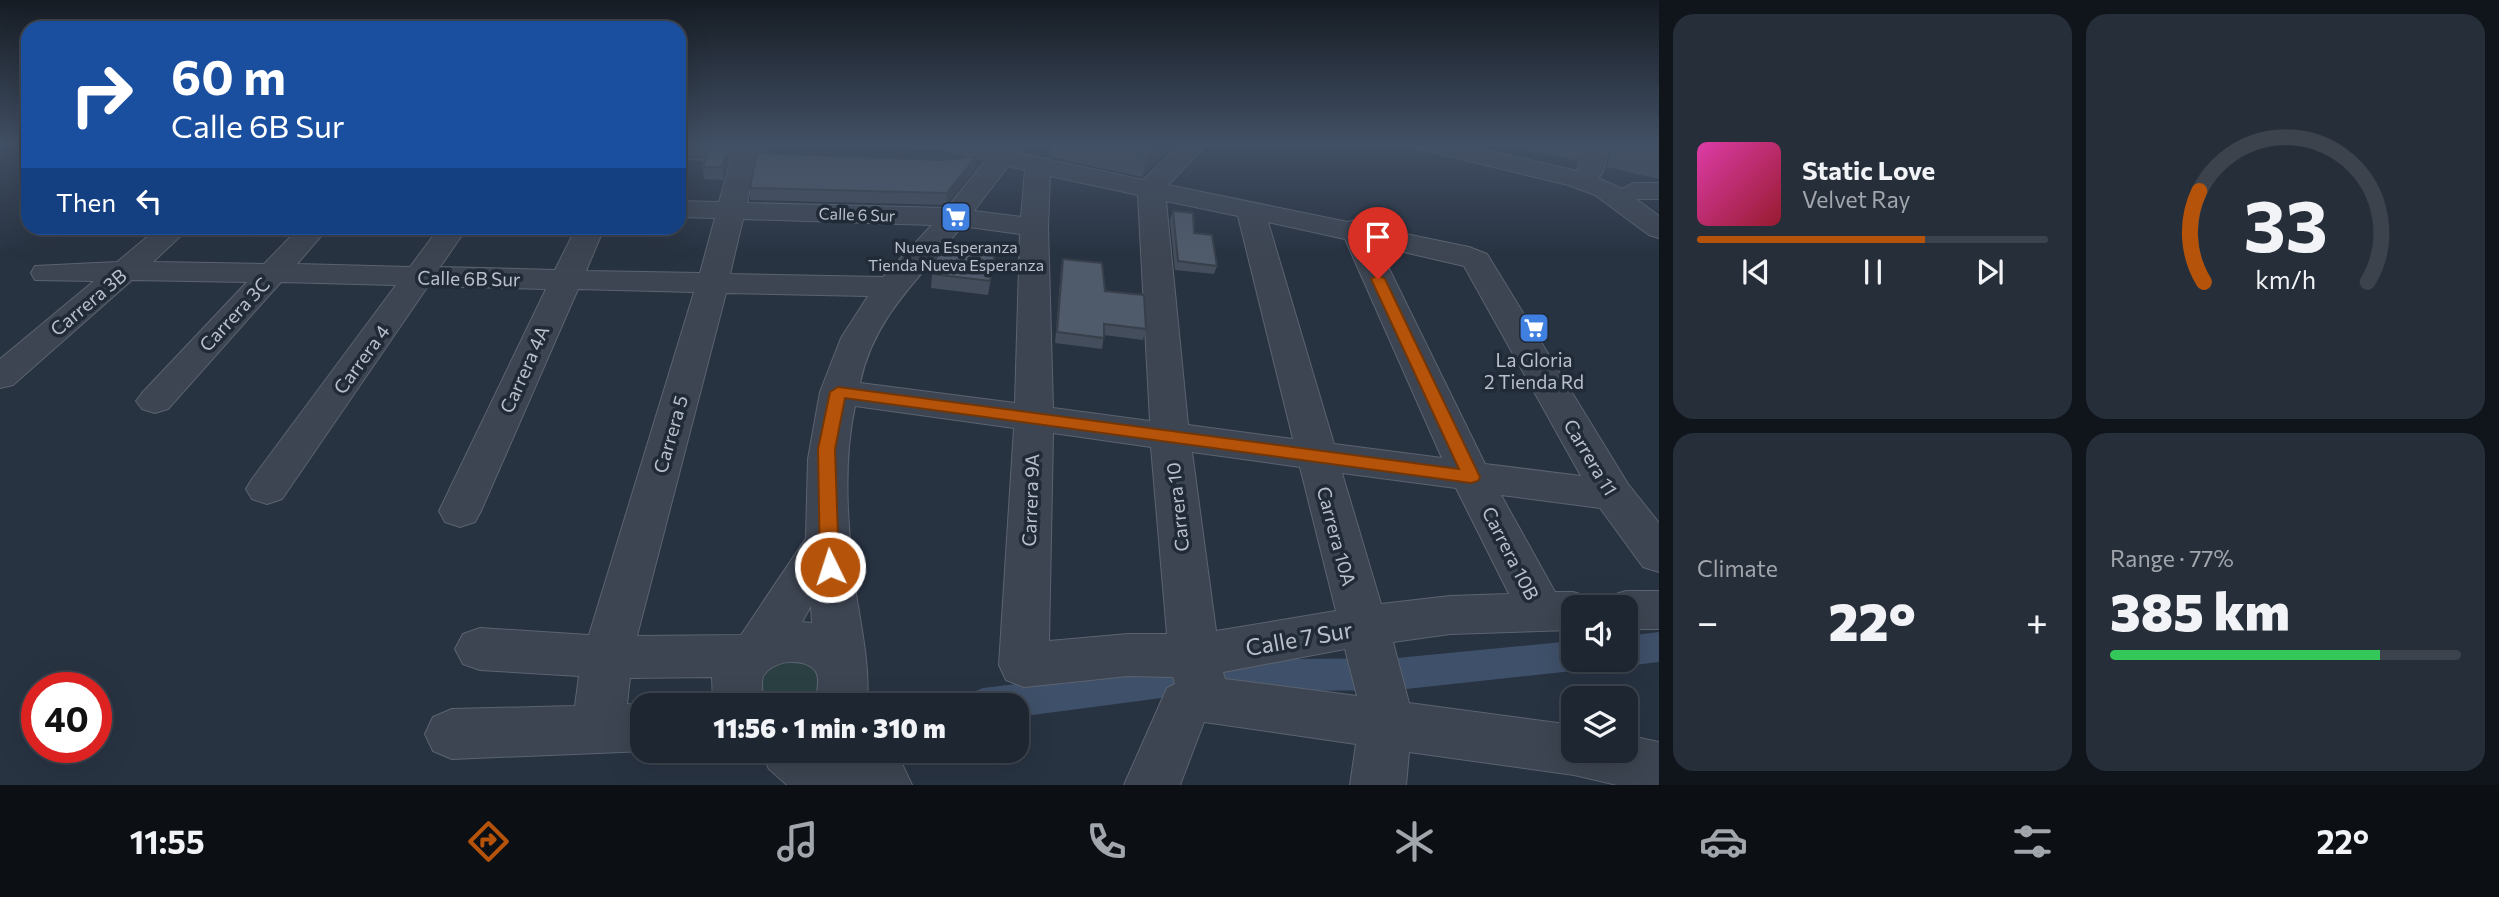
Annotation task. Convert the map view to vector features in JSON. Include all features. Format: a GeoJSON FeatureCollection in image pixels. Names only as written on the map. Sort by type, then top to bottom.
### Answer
{"type":"FeatureCollection","features":[{"type":"Feature","properties":{"kind":"street","name":"Carrera 5"},"geometry":{"type":"LineString","coordinates":[[452,734],[620,728],[607,657],[739,180]]}},
{"type":"Feature","properties":{"kind":"street"},"geometry":{"type":"LineString","coordinates":[[845,692],[827,542],[827,449],[838,392],[859,336],[891,287],[954,217],[993,180]]}},
{"type":"Feature","properties":{"kind":"street","name":"Carrera 9A"},"geometry":{"type":"LineString","coordinates":[[1023,180],[1034,227],[1034,419],[1024,665]]}},
{"type":"Feature","properties":{"kind":"street"},"geometry":{"type":"LineString","coordinates":[[1119,180],[1354,229]]}},
{"type":"Feature","properties":{"kind":"street"},"geometry":{"type":"LineString","coordinates":[[1151,187],[1159,180]]}},
{"type":"Feature","properties":{"kind":"street"},"geometry":{"type":"LineString","coordinates":[[1579,180],[1604,189],[1659,229]]}},
{"type":"Feature","properties":{"kind":"street"},"geometry":{"type":"LineString","coordinates":[[1611,180],[1647,191],[1659,208]]}},
{"type":"Feature","properties":{"kind":"street","name":"Carrera 10"},"geometry":{"type":"LineString","coordinates":[[1151,187],[1170,436],[1196,681],[1152,785]]}},
{"type":"Feature","properties":{"kind":"street","name":"Carrera 10A"},"geometry":{"type":"LineString","coordinates":[[1250,208],[1375,676],[1378,785]]}},
{"type":"Feature","properties":{"kind":"street","name":"Calle 6 Sur"},"geometry":{"type":"LineString","coordinates":[[686,209],[954,217],[1034,227]]}},
{"type":"Feature","properties":{"kind":"street","name":"Carrera 11"},"geometry":{"type":"LineString","coordinates":[[1354,229],[1460,252],[1476,260],[1613,495],[1659,555]]}},
{"type":"Feature","properties":{"kind":"street","name":"Carrera 10B"},"geometry":{"type":"LineString","coordinates":[[1354,229],[1471,477],[1557,611]]}},
{"type":"Feature","properties":{"kind":"street","name":"Carrera 3B"},"geometry":{"type":"LineString","coordinates":[[0,377],[167,235]]}},
{"type":"Feature","properties":{"kind":"street","name":"Carrera 3C"},"geometry":{"type":"LineString","coordinates":[[155,401],[308,235]]}},
{"type":"Feature","properties":{"kind":"street","name":"Carrera 4"},"geometry":{"type":"LineString","coordinates":[[267,489],[448,235]]}},
{"type":"Feature","properties":{"kind":"street","name":"Carrera 4A"},"geometry":{"type":"LineString","coordinates":[[460,511],[586,235]]}},
{"type":"Feature","properties":{"kind":"street","name":"Calle 6B Sur"},"geometry":{"type":"LineString","coordinates":[[46,273],[273,273],[891,287]]}},
{"type":"Feature","properties":{"kind":"street"},"geometry":{"type":"LineString","coordinates":[[838,392],[1613,495]]}},
{"type":"Feature","properties":{"kind":"street"},"geometry":{"type":"LineString","coordinates":[[737,693],[736,682],[827,542]]}},
{"type":"Feature","properties":{"kind":"street"},"geometry":{"type":"LineString","coordinates":[[1638,610],[1659,610]]}},
{"type":"Feature","properties":{"kind":"street","name":"Calle 7 Sur"},"geometry":{"type":"LineString","coordinates":[[1196,681],[1375,676],[1450,615],[1557,611]]}},
{"type":"Feature","properties":{"kind":"street"},"geometry":{"type":"LineString","coordinates":[[480,649],[607,657],[754,653],[776,642],[805,641],[831,653],[845,692]]}},
{"type":"Feature","properties":{"kind":"street","name":"Calle 7 Sur"},"geometry":{"type":"LineString","coordinates":[[1024,665],[1128,655],[1196,681],[1375,676],[1561,750]]}},
{"type":"Feature","properties":{"kind":"street"},"geometry":{"type":"LineString","coordinates":[[802,763],[829,785]]}},
{"type":"Feature","properties":{"kind":"street"},"geometry":{"type":"LineString","coordinates":[[874,763],[884,785]]}},
{"type":"Feature","properties":{"kind":"street","name":"Calle 7 Sur"},"geometry":{"type":"LineString","coordinates":[[1613,763],[1659,768]]}},
{"type":"Feature","properties":{"kind":"green space"},"geometry":{"type":"Polygon","coordinates":[[[784,657],[821,668],[818,693],[764,693],[764,680],[784,657]]]}},
{"type":"Feature","properties":{"kind":"building"},"geometry":{"type":"Polygon","coordinates":[[[752,180],[958,180],[947,193],[750,188],[752,180]]]}},
{"type":"Feature","properties":{"kind":"building"},"geometry":{"type":"Polygon","coordinates":[[[1173,211],[1193,213],[1194,233],[1212,235],[1217,266],[1178,261],[1173,211]]]}},
{"type":"Feature","properties":{"kind":"building"},"geometry":{"type":"Polygon","coordinates":[[[952,243],[996,248],[990,281],[932,274],[938,251],[949,252],[952,243]]]}},
{"type":"Feature","properties":{"kind":"building"},"geometry":{"type":"Polygon","coordinates":[[[1063,259],[1102,263],[1105,291],[1144,295],[1146,329],[1104,324],[1104,338],[1057,332],[1063,259]]]}},
{"type":"Feature","properties":{"kind":"waterway"},"geometry":{"type":"LineString","coordinates":[[1638,650],[1659,647]]}},
{"type":"Feature","properties":{"kind":"waterway"},"geometry":{"type":"LineString","coordinates":[[1029,699],[1207,676],[1397,674],[1561,657]]}},
{"type":"Feature","properties":{"kind":"place","name":"Nueva Esperanza Tienda Nueva Esperanza"},"geometry":{"type":"Point","coordinates":[956,217]}},
{"type":"Feature","properties":{"kind":"place","name":"La Gloria 2 Tienda Rd"},"geometry":{"type":"Point","coordinates":[1534,328]}},
{"type":"Feature","properties":{"kind":"route"},"geometry":{"type":"LineString","coordinates":[[830,567],[827,542],[827,449],[838,392],[1471,477],[1378,279]]}}]}
